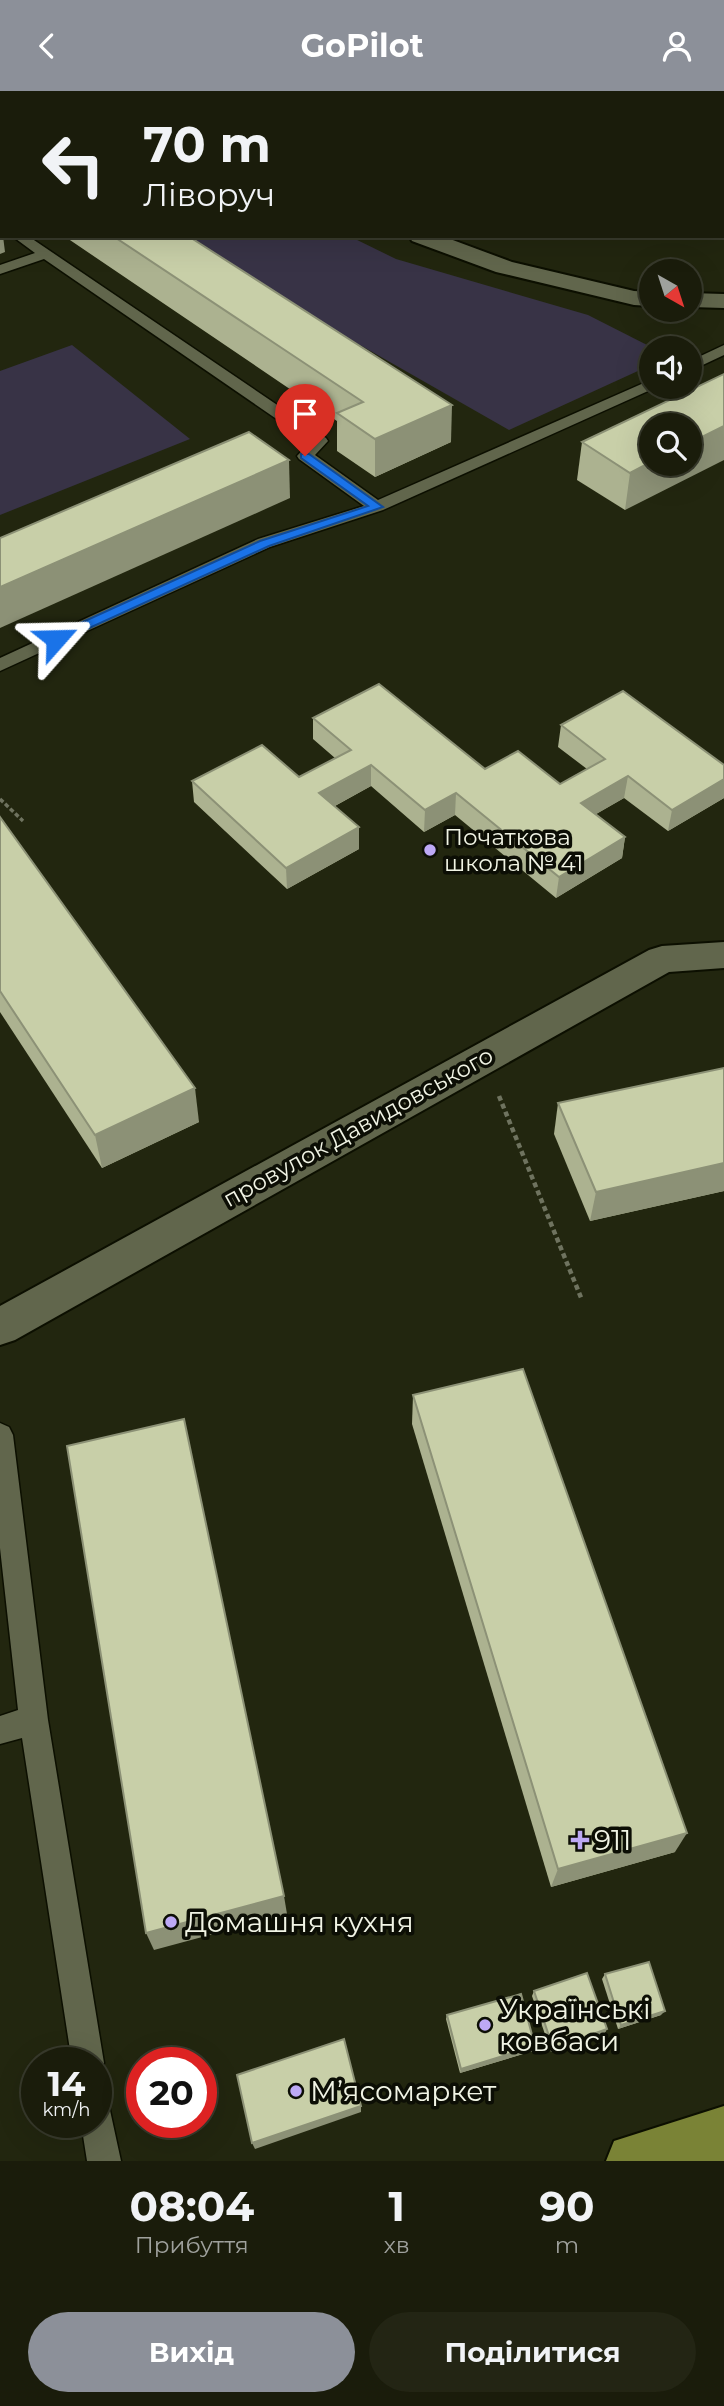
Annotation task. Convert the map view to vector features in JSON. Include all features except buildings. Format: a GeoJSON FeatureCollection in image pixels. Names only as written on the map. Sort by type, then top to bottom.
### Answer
{"type":"FeatureCollection","features":[{"type":"Feature","properties":{"kind":"main road"},"geometry":{"type":"LineString","coordinates":[[634,2161],[724,2134]]}},
{"type":"Feature","properties":{"kind":"street"},"geometry":{"type":"LineString","coordinates":[[425,238],[504,267],[639,298]]}},
{"type":"Feature","properties":{"kind":"street"},"geometry":{"type":"LineString","coordinates":[[702,300],[724,301]]}},
{"type":"Feature","properties":{"kind":"street","name":"провулок Давидовського"},"geometry":{"type":"LineString","coordinates":[[0,1327],[662,959],[724,955]]}},
{"type":"Feature","properties":{"kind":"lane"},"geometry":{"type":"LineString","coordinates":[[22,238],[320,442],[305,456],[377,507]]}},
{"type":"Feature","properties":{"kind":"lane"},"geometry":{"type":"LineString","coordinates":[[0,270],[45,254]]}},
{"type":"Feature","properties":{"kind":"lane"},"geometry":{"type":"LineString","coordinates":[[702,361],[724,349]]}},
{"type":"Feature","properties":{"kind":"lane"},"geometry":{"type":"LineString","coordinates":[[0,664],[264,543],[377,507],[639,390]]}},
{"type":"Feature","properties":{"kind":"lane"},"geometry":{"type":"LineString","coordinates":[[0,1435],[34,1720],[85,2047]]}},
{"type":"Feature","properties":{"kind":"lane"},"geometry":{"type":"LineString","coordinates":[[0,1730],[34,1720]]}},
{"type":"Feature","properties":{"kind":"lane"},"geometry":{"type":"LineString","coordinates":[[100,2138],[104,2161]]}},
{"type":"Feature","properties":{"kind":"path"},"geometry":{"type":"LineString","coordinates":[[0,799],[23,821]]}},
{"type":"Feature","properties":{"kind":"path"},"geometry":{"type":"LineString","coordinates":[[483,1057],[582,1300]]}},
{"type":"Feature","properties":{"kind":"shaded area"},"geometry":{"type":"Polygon","coordinates":[[[173,238],[353,238],[396,259],[588,315],[639,341],[639,370],[509,430],[173,238]]]}},
{"type":"Feature","properties":{"kind":"shaded area"},"geometry":{"type":"Polygon","coordinates":[[[72,345],[190,439],[0,515],[0,371],[72,345]]]}},
{"type":"Feature","properties":{"kind":"place","name":"Початкова школа № 41"},"geometry":{"type":"Point","coordinates":[430,850]}},
{"type":"Feature","properties":{"kind":"place","name":"911"},"geometry":{"type":"Point","coordinates":[580,1840]}},
{"type":"Feature","properties":{"kind":"place","name":"Домашня кухня"},"geometry":{"type":"Point","coordinates":[171,1922]}},
{"type":"Feature","properties":{"kind":"place","name":"Українські ковбаси"},"geometry":{"type":"Point","coordinates":[485,2025]}},
{"type":"Feature","properties":{"kind":"place","name":"Мʼясомаркет"},"geometry":{"type":"Point","coordinates":[296,2091]}},
{"type":"Feature","properties":{"kind":"route"},"geometry":{"type":"LineString","coordinates":[[56,639],[264,543],[377,507],[305,456]]}}]}
